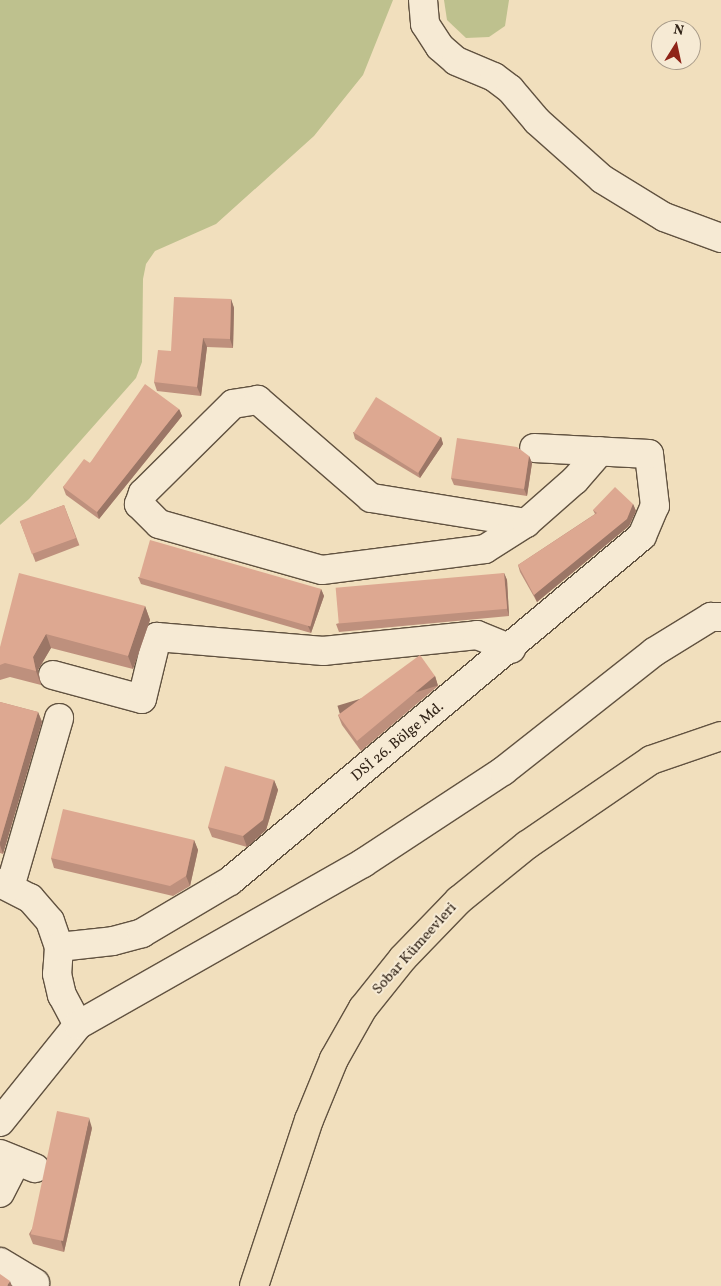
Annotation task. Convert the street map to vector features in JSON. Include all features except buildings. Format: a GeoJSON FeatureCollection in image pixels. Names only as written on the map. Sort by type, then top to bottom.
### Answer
{"type":"FeatureCollection","features":[{"type":"Feature","properties":{"kind":"main road","name":"Sobar Kümeevleri"},"geometry":{"type":"LineString","coordinates":[[254,1286],[334,1059],[363,1008],[403,958],[459,900],[574,812],[651,760],[721,736]]}},
{"type":"Feature","properties":{"kind":"street"},"geometry":{"type":"LineString","coordinates":[[423,0],[425,24],[440,47],[456,61],[494,77],[510,89],[538,121],[602,179],[664,217],[721,238]]}},
{"type":"Feature","properties":{"kind":"street"},"geometry":{"type":"LineString","coordinates":[[526,524],[371,498],[258,400],[233,404],[143,493],[139,504],[159,524],[322,570],[485,549],[526,524],[576,480],[600,451]]}},
{"type":"Feature","properties":{"kind":"street"},"geometry":{"type":"LineString","coordinates":[[534,448],[600,451]]}},
{"type":"Feature","properties":{"kind":"street","name":"DSİ 26. Bölge Md."},"geometry":{"type":"LineString","coordinates":[[59,947],[142,933],[230,881],[511,649],[642,536],[655,506],[649,454],[600,451]]}},
{"type":"Feature","properties":{"kind":"street"},"geometry":{"type":"LineString","coordinates":[[0,1122],[78,1025],[363,863],[503,771],[654,652],[711,617],[721,617]]}},
{"type":"Feature","properties":{"kind":"street"},"geometry":{"type":"LineString","coordinates":[[53,675],[142,699],[156,637],[323,651],[477,635],[511,649]]}},
{"type":"Feature","properties":{"kind":"street"},"geometry":{"type":"LineString","coordinates":[[59,718],[5,885],[30,898],[50,921],[59,947],[57,974],[78,1025]]}},
{"type":"Feature","properties":{"kind":"street"},"geometry":{"type":"LineString","coordinates":[[0,1193],[17,1161]]}},
{"type":"Feature","properties":{"kind":"street"},"geometry":{"type":"LineString","coordinates":[[0,1262],[35,1283]]}},
{"type":"Feature","properties":{"kind":"green space"},"geometry":{"type":"Polygon","coordinates":[[[0,0],[393,0],[363,75],[314,136],[216,224],[155,251],[146,264],[143,279],[142,362],[136,378],[29,499],[0,525],[0,0]]]}},
{"type":"Feature","properties":{"kind":"green space"},"geometry":{"type":"Polygon","coordinates":[[[444,0],[509,0],[505,26],[489,37],[466,38],[447,20],[444,0]]]}}]}
